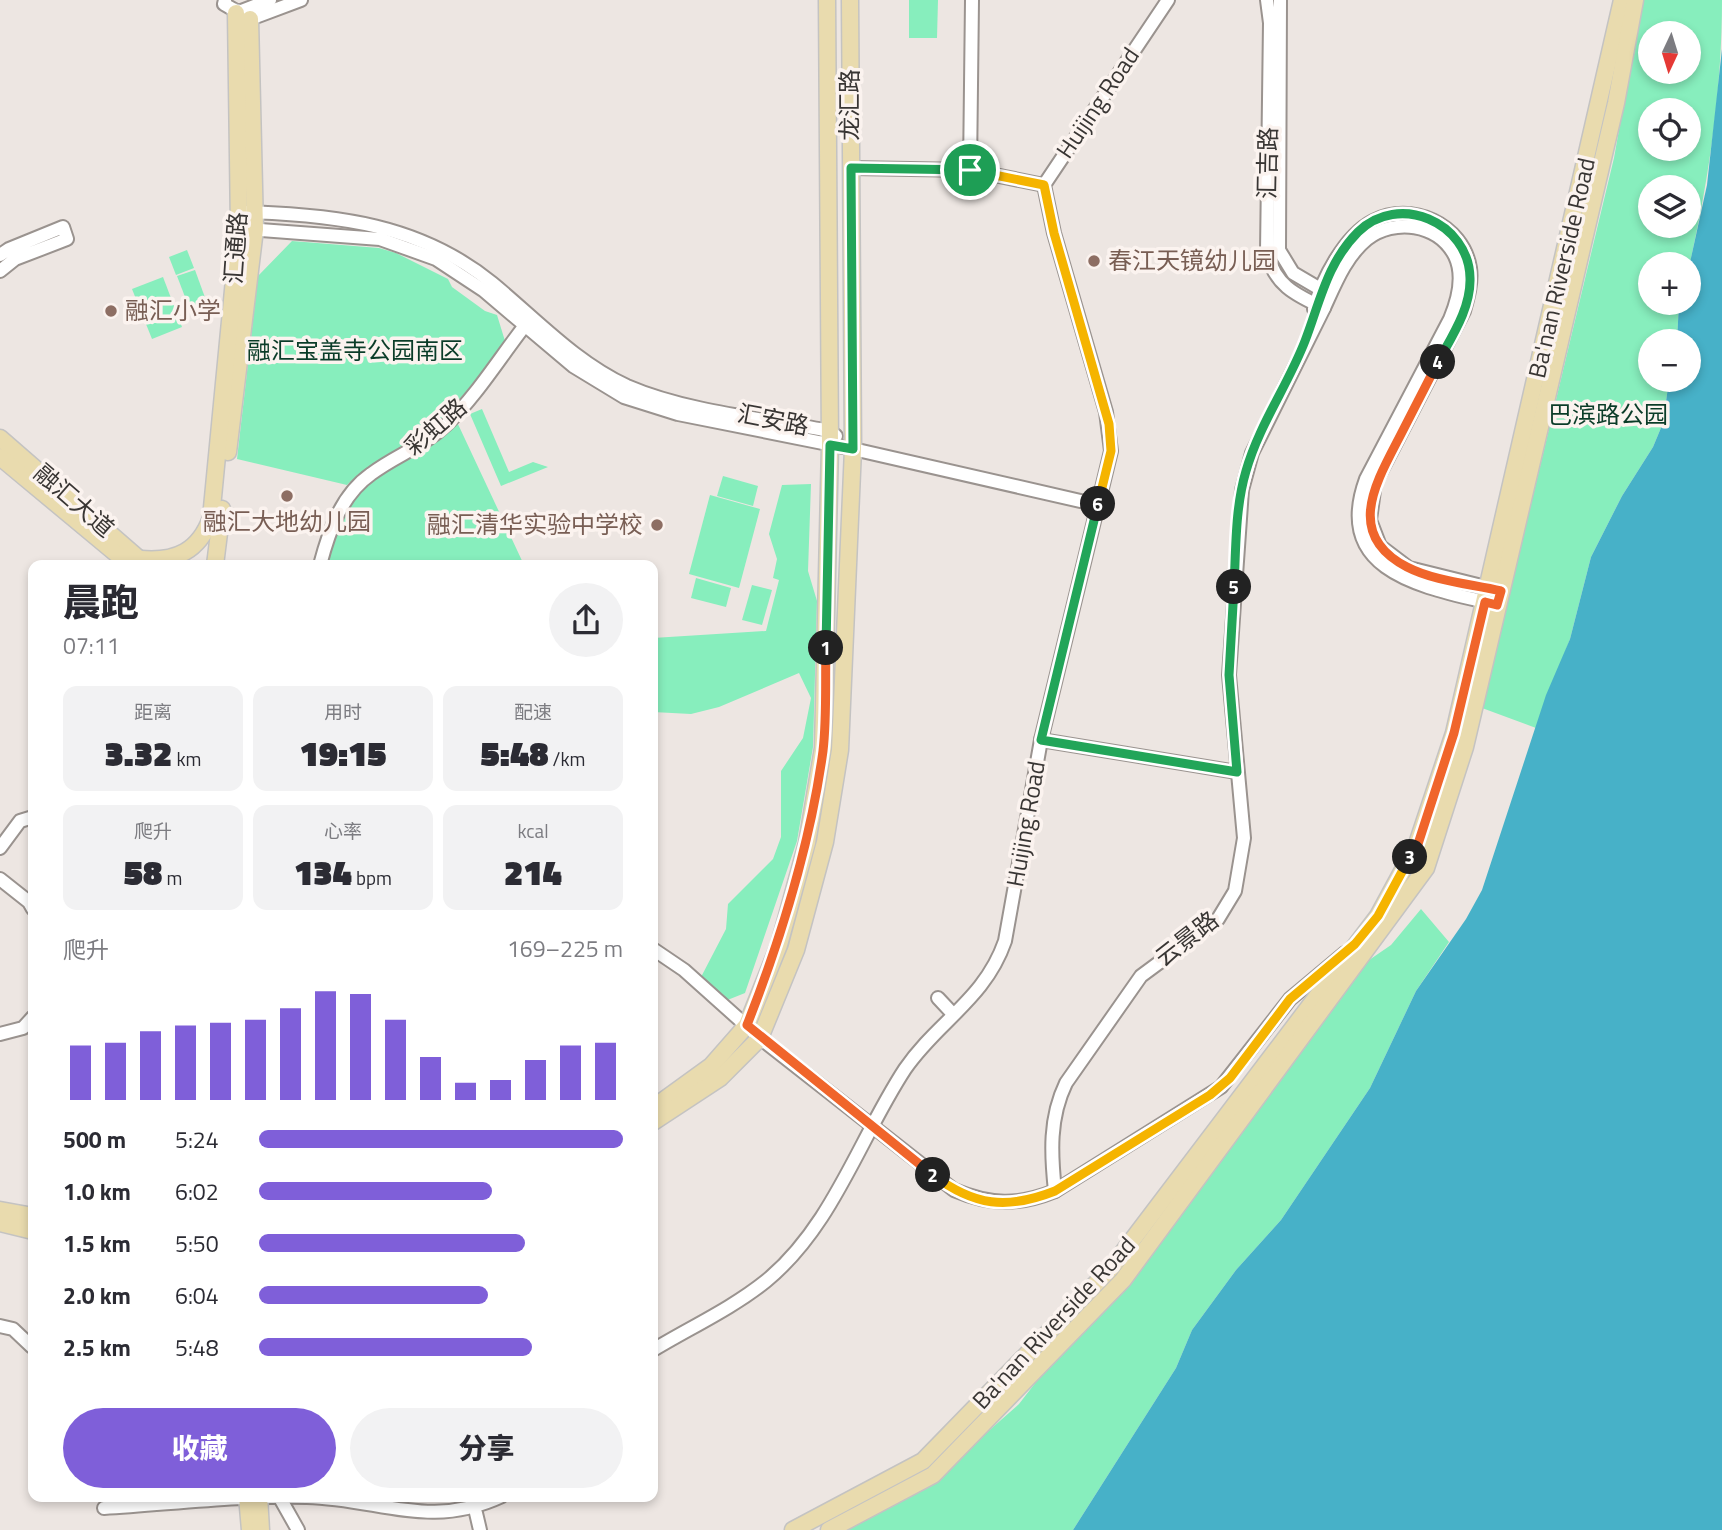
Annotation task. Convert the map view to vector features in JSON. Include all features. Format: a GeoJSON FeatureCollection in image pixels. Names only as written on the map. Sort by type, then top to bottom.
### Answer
{"type":"FeatureCollection","features":[{"type":"Feature","properties":{"kind":"main road","name":"龙汇路"},"geometry":{"type":"LineString","coordinates":[[747,1025],[779,945],[807,842],[823,748],[830,438],[827,0]]}},
{"type":"Feature","properties":{"kind":"main road","name":"龙汇路"},"geometry":{"type":"LineString","coordinates":[[760,1038],[796,950],[825,842],[838,763],[853,449],[850,0]]}},
{"type":"Feature","properties":{"kind":"main road","name":"Ba'nan Riverside Road"},"geometry":{"type":"LineString","coordinates":[[829,1530],[933,1475],[1123,1280],[1426,868],[1465,747],[1493,596],[1622,0]]}},
{"type":"Feature","properties":{"kind":"main road","name":"Ba'nan Riverside Road"},"geometry":{"type":"LineString","coordinates":[[793,1530],[923,1461],[1111,1268],[1378,916],[1418,844],[1454,733],[1493,596],[1616,103],[1635,0]]}},
{"type":"Feature","properties":{"kind":"main road","name":"汇通路"},"geometry":{"type":"LineString","coordinates":[[215,560],[247,220],[243,16]]}},
{"type":"Feature","properties":{"kind":"main road","name":"汇通路"},"geometry":{"type":"LineString","coordinates":[[158,560],[185,553],[198,543],[211,518],[247,220]]}},
{"type":"Feature","properties":{"kind":"main road","name":"融汇大道"},"geometry":{"type":"LineString","coordinates":[[0,438],[136,560]]}},
{"type":"Feature","properties":{"kind":"main road","name":"融汇大道"},"geometry":{"type":"LineString","coordinates":[[0,457],[135,560]]}},
{"type":"Feature","properties":{"kind":"main road"},"geometry":{"type":"LineString","coordinates":[[658,1104],[710,1066],[747,1025]]}},
{"type":"Feature","properties":{"kind":"main road"},"geometry":{"type":"LineString","coordinates":[[658,1119],[720,1078],[760,1038]]}},
{"type":"Feature","properties":{"kind":"main road"},"geometry":{"type":"LineString","coordinates":[[0,1210],[28,1215]]}},
{"type":"Feature","properties":{"kind":"main road"},"geometry":{"type":"LineString","coordinates":[[0,1223],[28,1230]]}},
{"type":"Feature","properties":{"kind":"main road"},"geometry":{"type":"LineString","coordinates":[[250,1530],[253,1502]]}},
{"type":"Feature","properties":{"kind":"main road"},"geometry":{"type":"LineString","coordinates":[[254,1502],[261,1530]]}},
{"type":"Feature","properties":{"kind":"street"},"geometry":{"type":"LineString","coordinates":[[225,0],[224,4],[243,16],[301,0]]}},
{"type":"Feature","properties":{"kind":"street"},"geometry":{"type":"LineString","coordinates":[[243,16],[270,0]]}},
{"type":"Feature","properties":{"kind":"street"},"geometry":{"type":"LineString","coordinates":[[970,170],[972,0]]}},
{"type":"Feature","properties":{"kind":"street","name":"Huijing Road"},"geometry":{"type":"LineString","coordinates":[[658,1347],[727,1309],[768,1279],[809,1235],[906,1068],[996,967],[1005,941],[1041,740],[1111,451],[1109,424],[1054,233],[1044,185],[1168,0]]}},
{"type":"Feature","properties":{"kind":"street","name":"汇吉路"},"geometry":{"type":"LineString","coordinates":[[1267,0],[1270,23],[1268,251],[1277,279],[1319,306]]}},
{"type":"Feature","properties":{"kind":"street","name":"汇吉路"},"geometry":{"type":"LineString","coordinates":[[1279,0],[1279,250],[1293,273],[1326,293]]}},
{"type":"Feature","properties":{"kind":"street"},"geometry":{"type":"LineString","coordinates":[[851,168],[970,170],[1044,185]]}},
{"type":"Feature","properties":{"kind":"street"},"geometry":{"type":"LineString","coordinates":[[1319,306],[1326,293],[1335,262],[1358,232],[1373,220],[1392,215],[1428,217],[1443,225],[1464,250],[1471,281],[1464,311],[1376,484],[1370,520],[1380,545],[1403,565],[1493,596]]}},
{"type":"Feature","properties":{"kind":"street","name":"汇安路"},"geometry":{"type":"LineString","coordinates":[[247,220],[370,237],[400,244],[436,259],[579,358],[628,386],[830,438],[853,449],[1098,505]]}},
{"type":"Feature","properties":{"kind":"street"},"geometry":{"type":"LineString","coordinates":[[0,255],[9,249],[65,233],[15,259],[0,271]]}},
{"type":"Feature","properties":{"kind":"street","name":"云景路"},"geometry":{"type":"LineString","coordinates":[[1055,1191],[1052,1131],[1058,1099],[1066,1083],[1141,975],[1218,919],[1235,891],[1244,838],[1229,675],[1242,490],[1252,453],[1319,306]]}},
{"type":"Feature","properties":{"kind":"street","name":"彩虹路"},"geometry":{"type":"LineString","coordinates":[[322,560],[341,507],[354,488],[372,473],[417,449],[446,425],[465,405],[528,321]]}},
{"type":"Feature","properties":{"kind":"street"},"geometry":{"type":"LineString","coordinates":[[1041,740],[1237,772]]}},
{"type":"Feature","properties":{"kind":"street"},"geometry":{"type":"LineString","coordinates":[[0,848],[20,821],[28,819]]}},
{"type":"Feature","properties":{"kind":"street"},"geometry":{"type":"LineString","coordinates":[[0,879],[28,901]]}},
{"type":"Feature","properties":{"kind":"street"},"geometry":{"type":"LineString","coordinates":[[658,952],[684,970],[760,1038],[871,1128],[954,1190],[1001,1204],[1030,1201],[1055,1191],[1222,1087],[1290,999],[1355,944]]}},
{"type":"Feature","properties":{"kind":"street"},"geometry":{"type":"LineString","coordinates":[[938,998],[953,1014]]}},
{"type":"Feature","properties":{"kind":"street"},"geometry":{"type":"LineString","coordinates":[[0,1034],[23,1028],[28,1022]]}},
{"type":"Feature","properties":{"kind":"street"},"geometry":{"type":"LineString","coordinates":[[0,1326],[13,1329],[28,1343]]}},
{"type":"Feature","properties":{"kind":"street"},"geometry":{"type":"LineString","coordinates":[[104,1508],[185,1502]]}},
{"type":"Feature","properties":{"kind":"street"},"geometry":{"type":"LineString","coordinates":[[282,1502],[298,1530]]}},
{"type":"Feature","properties":{"kind":"street"},"geometry":{"type":"LineString","coordinates":[[337,1502],[390,1517],[437,1522],[477,1513],[493,1502]]}},
{"type":"Feature","properties":{"kind":"street"},"geometry":{"type":"LineString","coordinates":[[477,1513],[480,1530]]}},
{"type":"Feature","properties":{"kind":"green space"},"geometry":{"type":"Polygon","coordinates":[[[909,0],[938,0],[937,38],[909,38],[909,0]]]}},
{"type":"Feature","properties":{"kind":"green space","name":"巴滨路公园"},"geometry":{"type":"Polygon","coordinates":[[[1642,0],[1722,0],[1720,67],[1701,210],[1701,175],[1638,175],[1638,238],[1695,238],[1692,252],[1638,252],[1638,315],[1678,315],[1678,329],[1638,329],[1638,392],[1667,392],[1663,423],[1653,447],[1622,496],[1591,557],[1570,639],[1536,728],[1482,708],[1614,158],[1638,23],[1638,84],[1701,84],[1701,21],[1638,21],[1642,0]]]}},
{"type":"Feature","properties":{"kind":"green space","name":"融汇宝盖寺公园南区"},"geometry":{"type":"Polygon","coordinates":[[[292,241],[379,248],[396,253],[448,279],[452,287],[485,311],[497,315],[505,341],[464,394],[428,430],[347,485],[237,459],[258,276],[292,241]]]}},
{"type":"Feature","properties":{"kind":"green space"},"geometry":{"type":"Polygon","coordinates":[[[187,250],[194,268],[176,275],[169,257],[187,250]]]}},
{"type":"Feature","properties":{"kind":"green space"},"geometry":{"type":"Polygon","coordinates":[[[195,270],[207,303],[190,310],[177,276],[195,270]]]}},
{"type":"Feature","properties":{"kind":"green space"},"geometry":{"type":"Polygon","coordinates":[[[163,277],[182,327],[152,339],[132,289],[163,277]]]}},
{"type":"Feature","properties":{"kind":"green space"},"geometry":{"type":"Polygon","coordinates":[[[482,409],[509,472],[533,462],[548,467],[501,486],[470,414],[482,409]]]}},
{"type":"Feature","properties":{"kind":"green space"},"geometry":{"type":"Polygon","coordinates":[[[457,422],[522,560],[326,560],[345,511],[357,492],[374,477],[420,453],[457,422]]]}},
{"type":"Feature","properties":{"kind":"green space"},"geometry":{"type":"Polygon","coordinates":[[[723,476],[758,486],[753,506],[717,496],[723,476]]]}},
{"type":"Feature","properties":{"kind":"green space"},"geometry":{"type":"Polygon","coordinates":[[[811,484],[808,571],[817,601],[813,747],[797,841],[745,993],[725,1001],[700,979],[726,929],[728,904],[773,859],[781,837],[781,771],[803,738],[811,698],[799,673],[719,707],[691,714],[658,712],[658,638],[766,631],[779,580],[773,578],[777,559],[769,534],[782,485],[811,484]]]}},
{"type":"Feature","properties":{"kind":"green space"},"geometry":{"type":"Polygon","coordinates":[[[710,495],[760,509],[739,588],[689,574],[710,495]]]}},
{"type":"Feature","properties":{"kind":"green space"},"geometry":{"type":"Polygon","coordinates":[[[696,578],[731,588],[726,607],[691,598],[696,578]]]}},
{"type":"Feature","properties":{"kind":"green space"},"geometry":{"type":"Polygon","coordinates":[[[752,585],[772,590],[762,625],[742,620],[752,585]]]}},
{"type":"Feature","properties":{"kind":"green space"},"geometry":{"type":"Polygon","coordinates":[[[1421,909],[1449,942],[1416,991],[1370,1088],[1281,1220],[1236,1270],[1192,1330],[1176,1368],[1073,1530],[848,1530],[934,1479],[1019,1404],[1356,969],[1391,945],[1421,909]]]}},
{"type":"Feature","properties":{"kind":"water"},"geometry":{"type":"Polygon","coordinates":[[[1722,49],[1722,1530],[1073,1530],[1176,1368],[1192,1330],[1236,1270],[1281,1220],[1370,1088],[1416,991],[1466,919],[1482,890],[1546,695],[1570,639],[1591,557],[1622,496],[1653,447],[1663,423],[1667,392],[1701,392],[1701,329],[1678,329],[1678,315],[1701,315],[1701,252],[1692,252],[1695,238],[1701,238],[1701,212],[1707,185],[1722,49]]]}},
{"type":"Feature","properties":{"kind":"place","name":"春江天镜幼儿园"},"geometry":{"type":"Point","coordinates":[1094,261]}},
{"type":"Feature","properties":{"kind":"place","name":"融汇小学"},"geometry":{"type":"Point","coordinates":[111,311]}},
{"type":"Feature","properties":{"kind":"place","name":"融汇大地幼儿园"},"geometry":{"type":"Point","coordinates":[287,496]}},
{"type":"Feature","properties":{"kind":"place","name":"融汇清华实验中学校"},"geometry":{"type":"Point","coordinates":[657,525]}},
{"type":"Feature","properties":{"kind":"route"},"geometry":{"type":"LineString","coordinates":[[851,168],[970,170],[1044,185],[1054,233],[1111,437],[1108,465],[1041,740],[1237,772],[1229,675],[1239,511],[1246,472],[1252,453],[1305,340],[1315,304],[1335,262],[1358,232],[1373,220],[1411,214],[1428,217],[1443,225],[1464,250],[1471,281],[1464,311],[1376,484],[1370,507],[1373,534],[1387,554],[1409,568],[1501,591],[1497,605],[1485,602],[1454,733],[1418,844],[1378,916],[1355,944],[1290,999],[1222,1087],[1055,1191],[1030,1201],[1001,1204],[954,1190],[871,1128],[747,1025],[779,945],[807,842],[823,748],[830,445],[853,449],[851,168]]}}]}
